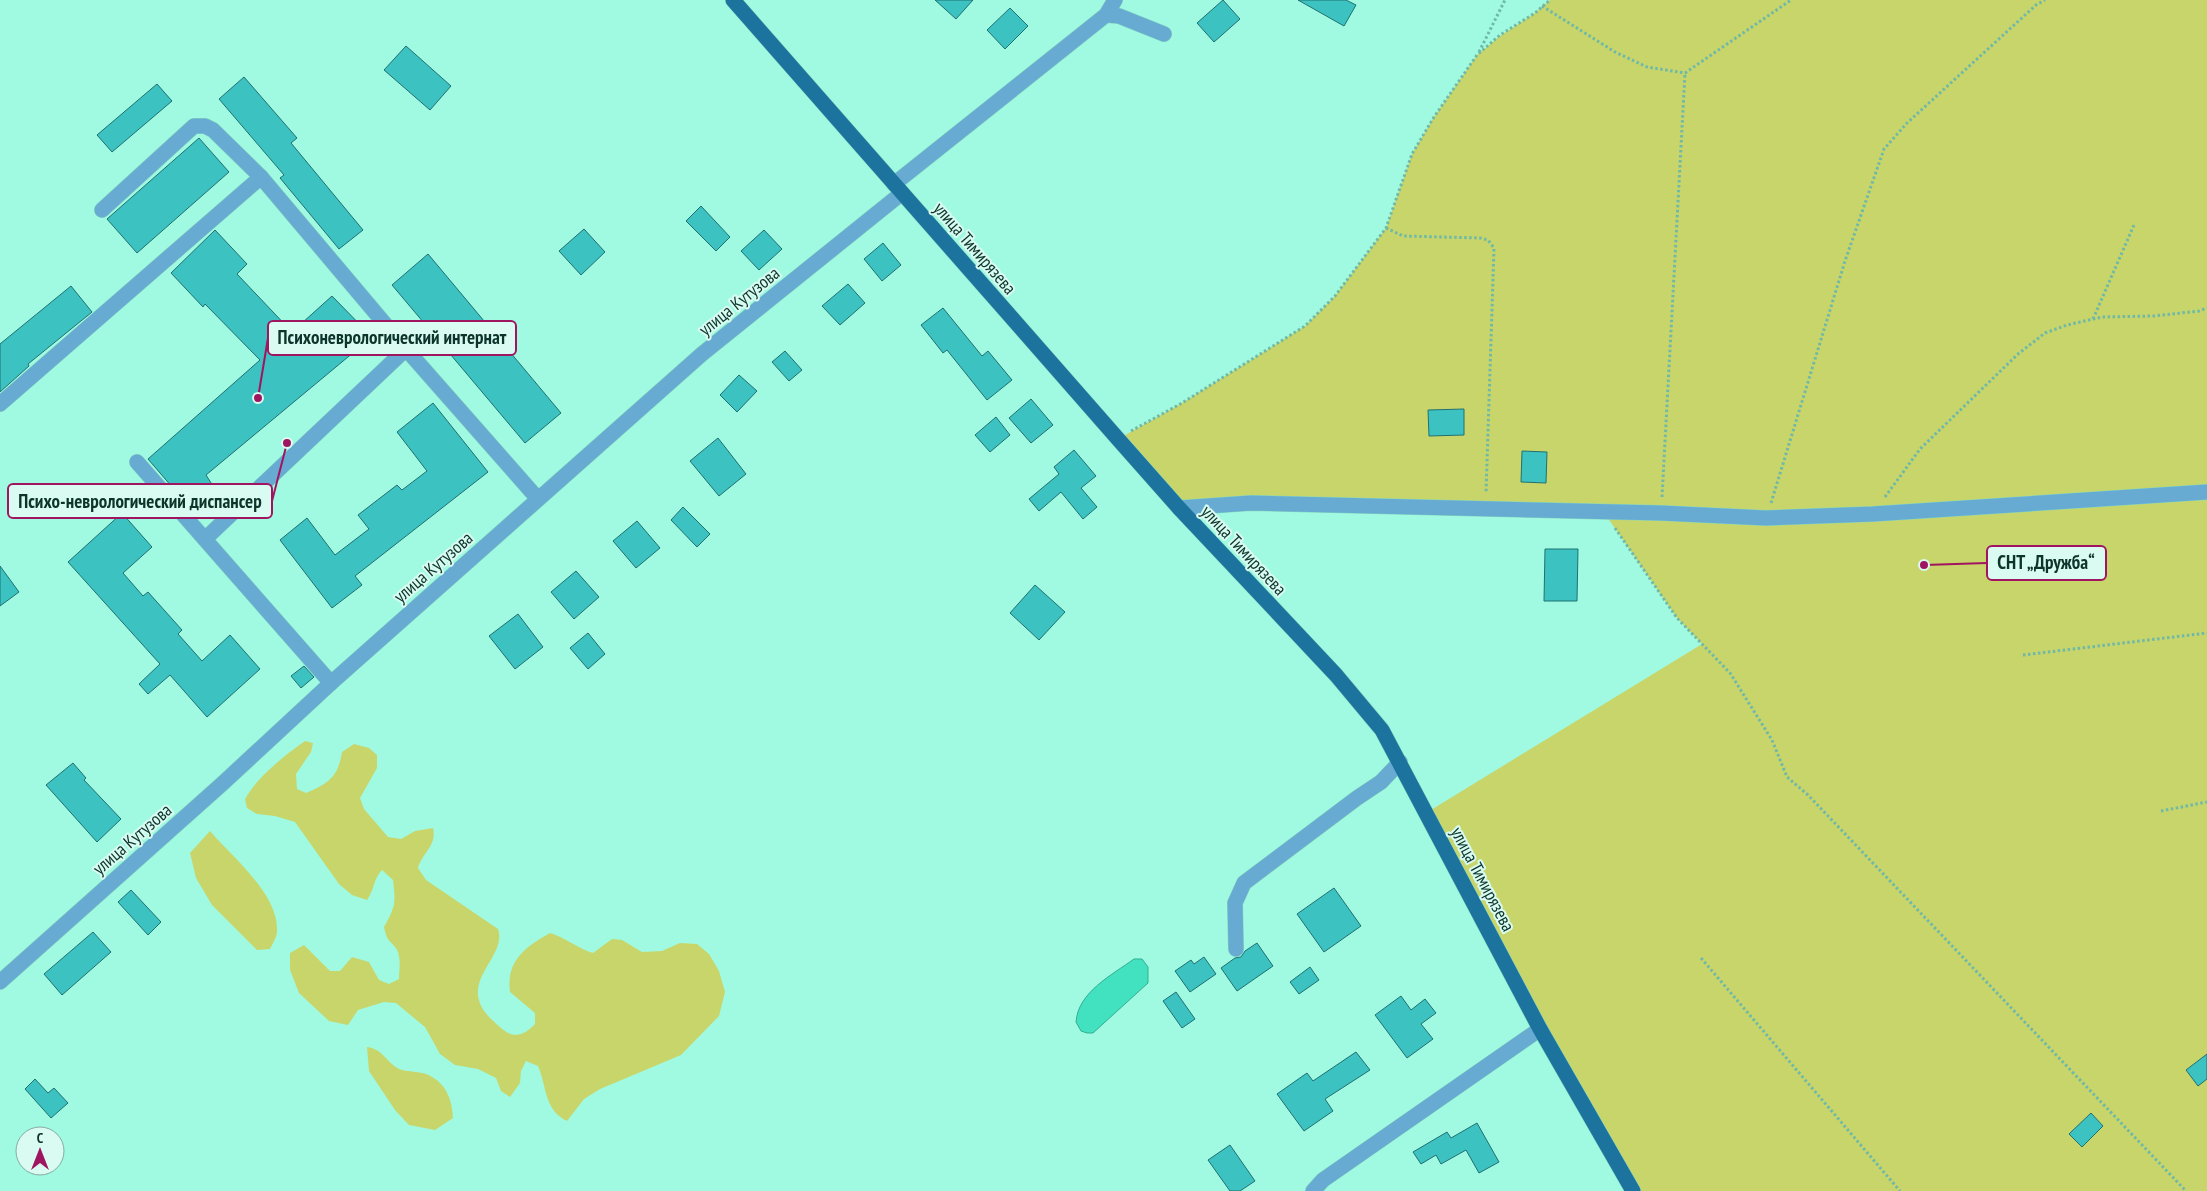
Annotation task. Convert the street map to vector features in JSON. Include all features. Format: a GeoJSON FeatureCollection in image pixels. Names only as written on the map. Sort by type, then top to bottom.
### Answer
{"type":"FeatureCollection","features":[{"type":"Feature","properties":{"kind":"main road","name":"улица Тимирязева"},"geometry":{"type":"LineString","coordinates":[[733,0],[1179,508],[1342,682],[1382,730],[1540,1029],[1633,1191]]}},
{"type":"Feature","properties":{"kind":"street"},"geometry":{"type":"LineString","coordinates":[[1115,0],[1106,15],[1119,16],[1164,34]]}},
{"type":"Feature","properties":{"kind":"street","name":"улица Кутузова"},"geometry":{"type":"LineString","coordinates":[[0,982],[222,784],[331,683],[702,354],[1106,15]]}},
{"type":"Feature","properties":{"kind":"street"},"geometry":{"type":"LineString","coordinates":[[102,210],[194,126],[205,126],[213,130],[261,177],[406,349],[538,499]]}},
{"type":"Feature","properties":{"kind":"street"},"geometry":{"type":"LineString","coordinates":[[0,404],[261,177]]}},
{"type":"Feature","properties":{"kind":"street"},"geometry":{"type":"LineString","coordinates":[[205,540],[406,349]]}},
{"type":"Feature","properties":{"kind":"street"},"geometry":{"type":"LineString","coordinates":[[137,462],[331,683]]}},
{"type":"Feature","properties":{"kind":"street"},"geometry":{"type":"LineString","coordinates":[[1179,508],[1251,503],[1486,510],[1603,511],[1766,518],[1873,514],[2207,492]]}},
{"type":"Feature","properties":{"kind":"street"},"geometry":{"type":"LineString","coordinates":[[1236,949],[1235,903],[1244,883],[1381,782],[1400,762]]}},
{"type":"Feature","properties":{"kind":"street"},"geometry":{"type":"LineString","coordinates":[[1313,1191],[1323,1180],[1540,1029]]}},
{"type":"Feature","properties":{"kind":"path"},"geometry":{"type":"LineString","coordinates":[[1118,439],[1182,403],[1305,326],[1336,296],[1386,228],[1412,154],[1434,117],[1477,55],[1505,0]]}},
{"type":"Feature","properties":{"kind":"path"},"geometry":{"type":"LineString","coordinates":[[1477,55],[1550,0]]}},
{"type":"Feature","properties":{"kind":"path"},"geometry":{"type":"LineString","coordinates":[[1542,6],[1615,52],[1647,67],[1685,73],[1791,0]]}},
{"type":"Feature","properties":{"kind":"path"},"geometry":{"type":"LineString","coordinates":[[1766,518],[1845,261],[1884,149],[1907,123],[2036,5],[2045,0]]}},
{"type":"Feature","properties":{"kind":"path"},"geometry":{"type":"LineString","coordinates":[[1661,513],[1685,73]]}},
{"type":"Feature","properties":{"kind":"path"},"geometry":{"type":"LineString","coordinates":[[2092,319],[2134,225]]}},
{"type":"Feature","properties":{"kind":"path"},"geometry":{"type":"LineString","coordinates":[[1386,228],[1403,236],[1480,238],[1488,240],[1494,248],[1486,510]]}},
{"type":"Feature","properties":{"kind":"path"},"geometry":{"type":"LineString","coordinates":[[1873,514],[1920,449],[2018,354],[2045,333],[2067,325],[2102,317],[2154,316],[2199,311],[2207,308]]}},
{"type":"Feature","properties":{"kind":"path"},"geometry":{"type":"LineString","coordinates":[[1603,511],[1678,618],[1730,674],[1772,740],[1787,777],[1808,795],[2186,1191]]}},
{"type":"Feature","properties":{"kind":"path"},"geometry":{"type":"LineString","coordinates":[[2023,655],[2207,633]]}},
{"type":"Feature","properties":{"kind":"path"},"geometry":{"type":"LineString","coordinates":[[2161,811],[2207,802]]}},
{"type":"Feature","properties":{"kind":"path"},"geometry":{"type":"LineString","coordinates":[[1701,958],[1900,1191]]}},
{"type":"Feature","properties":{"kind":"shaded area"},"geometry":{"type":"Polygon","coordinates":[[[1550,0],[2207,0],[2207,1191],[1633,1191],[1426,813],[1702,644],[1677,618],[1603,511],[1179,508],[1118,439],[1182,403],[1305,326],[1335,296],[1386,228],[1412,154],[1434,117],[1477,55],[1550,0]]]}},
{"type":"Feature","properties":{"kind":"shaded area"},"geometry":{"type":"Polygon","coordinates":[[[305,741],[313,743],[311,752],[296,774],[297,789],[306,793],[321,786],[335,773],[342,752],[354,744],[369,748],[377,755],[377,768],[360,798],[364,809],[388,837],[401,839],[415,831],[433,828],[433,840],[418,868],[426,880],[498,929],[499,940],[496,950],[480,982],[478,993],[481,1005],[490,1018],[508,1033],[516,1035],[526,1032],[535,1024],[535,1013],[510,992],[511,972],[514,963],[525,950],[550,933],[593,953],[612,939],[622,940],[642,952],[662,951],[680,943],[697,944],[709,954],[719,971],[725,992],[719,1016],[681,1055],[600,1089],[584,1099],[567,1121],[554,1111],[550,1104],[538,1066],[526,1061],[521,1071],[520,1083],[510,1097],[501,1091],[496,1078],[478,1069],[455,1065],[440,1054],[425,1027],[396,1003],[384,1002],[358,1010],[348,1025],[329,1021],[299,993],[290,970],[290,953],[304,945],[330,971],[340,971],[352,957],[369,962],[379,980],[389,984],[399,979],[399,954],[387,937],[384,927],[394,905],[394,888],[393,880],[382,870],[367,900],[352,895],[339,884],[295,822],[275,816],[257,814],[247,808],[245,799],[257,782],[280,760],[305,741]]]}},
{"type":"Feature","properties":{"kind":"shaded area"},"geometry":{"type":"Polygon","coordinates":[[[210,831],[252,876],[270,903],[276,917],[277,931],[276,938],[270,949],[257,950],[212,905],[196,878],[190,853],[210,831]]]}},
{"type":"Feature","properties":{"kind":"shaded area"},"geometry":{"type":"Polygon","coordinates":[[[1134,959],[1142,959],[1148,967],[1148,983],[1093,1033],[1081,1031],[1076,1022],[1078,1011],[1089,993],[1134,959]]]}},
{"type":"Feature","properties":{"kind":"shaded area"},"geometry":{"type":"Polygon","coordinates":[[[367,1047],[377,1050],[399,1069],[419,1072],[433,1077],[447,1092],[453,1118],[435,1130],[409,1125],[395,1110],[369,1071],[367,1047]]]}},
{"type":"Feature","properties":{"kind":"building"},"geometry":{"type":"Polygon","coordinates":[[[935,0],[973,0],[956,19],[935,0]]]}},
{"type":"Feature","properties":{"kind":"building"},"geometry":{"type":"Polygon","coordinates":[[[1223,0],[1240,19],[1214,42],[1197,23],[1223,0]]]}},
{"type":"Feature","properties":{"kind":"building"},"geometry":{"type":"Polygon","coordinates":[[[1298,0],[1346,0],[1356,5],[1344,26],[1298,0]]]}},
{"type":"Feature","properties":{"kind":"building"},"geometry":{"type":"Polygon","coordinates":[[[1010,8],[1028,26],[1005,49],[987,30],[1010,8]]]}},
{"type":"Feature","properties":{"kind":"building"},"geometry":{"type":"Polygon","coordinates":[[[406,46],[451,86],[430,110],[384,70],[406,46]]]}},
{"type":"Feature","properties":{"kind":"building"},"geometry":{"type":"Polygon","coordinates":[[[244,77],[297,138],[291,143],[363,230],[339,249],[280,178],[284,175],[219,99],[244,77]]]}},
{"type":"Feature","properties":{"kind":"building"},"geometry":{"type":"Polygon","coordinates":[[[157,84],[172,101],[112,152],[97,135],[157,84]]]}},
{"type":"Feature","properties":{"kind":"building"},"geometry":{"type":"Polygon","coordinates":[[[199,138],[229,172],[137,253],[107,219],[199,138]]]}},
{"type":"Feature","properties":{"kind":"building"},"geometry":{"type":"Polygon","coordinates":[[[701,206],[730,237],[716,251],[686,221],[701,206]]]}},
{"type":"Feature","properties":{"kind":"building"},"geometry":{"type":"Polygon","coordinates":[[[584,229],[605,252],[581,275],[559,251],[584,229]]]}},
{"type":"Feature","properties":{"kind":"building"},"geometry":{"type":"Polygon","coordinates":[[[215,230],[247,264],[237,274],[292,332],[332,296],[372,337],[206,475],[220,497],[197,516],[148,459],[260,360],[205,304],[203,307],[171,273],[215,230]]]}},
{"type":"Feature","properties":{"kind":"building"},"geometry":{"type":"Polygon","coordinates":[[[764,230],[782,249],[759,270],[741,251],[764,230]]]}},
{"type":"Feature","properties":{"kind":"building"},"geometry":{"type":"Polygon","coordinates":[[[883,243],[901,265],[882,281],[864,259],[883,243]]]}},
{"type":"Feature","properties":{"kind":"building"},"geometry":{"type":"Polygon","coordinates":[[[428,254],[561,413],[525,443],[392,285],[428,254]]]}},
{"type":"Feature","properties":{"kind":"building"},"geometry":{"type":"Polygon","coordinates":[[[848,284],[865,303],[840,325],[822,306],[848,284]]]}},
{"type":"Feature","properties":{"kind":"building"},"geometry":{"type":"Polygon","coordinates":[[[71,286],[92,312],[28,364],[29,366],[0,392],[0,344],[71,286]]]}},
{"type":"Feature","properties":{"kind":"building"},"geometry":{"type":"Polygon","coordinates":[[[943,308],[982,356],[988,351],[1012,380],[987,400],[947,350],[943,353],[921,325],[943,308]]]}},
{"type":"Feature","properties":{"kind":"building"},"geometry":{"type":"Polygon","coordinates":[[[785,351],[802,370],[789,381],[772,362],[785,351]]]}},
{"type":"Feature","properties":{"kind":"building"},"geometry":{"type":"Polygon","coordinates":[[[739,375],[757,391],[737,412],[720,395],[739,375]]]}},
{"type":"Feature","properties":{"kind":"building"},"geometry":{"type":"Polygon","coordinates":[[[1031,399],[1053,425],[1031,443],[1009,418],[1031,399]]]}},
{"type":"Feature","properties":{"kind":"building"},"geometry":{"type":"Polygon","coordinates":[[[433,403],[488,472],[355,576],[362,585],[332,608],[280,540],[307,518],[335,555],[369,529],[358,515],[397,485],[402,490],[427,471],[397,432],[433,403]]]}},
{"type":"Feature","properties":{"kind":"building"},"geometry":{"type":"Polygon","coordinates":[[[1464,409],[1464,435],[1429,436],[1428,410],[1464,409]]]}},
{"type":"Feature","properties":{"kind":"building"},"geometry":{"type":"Polygon","coordinates":[[[996,417],[1010,435],[990,452],[975,435],[996,417]]]}},
{"type":"Feature","properties":{"kind":"building"},"geometry":{"type":"Polygon","coordinates":[[[718,438],[746,474],[719,496],[690,461],[718,438]]]}},
{"type":"Feature","properties":{"kind":"building"},"geometry":{"type":"Polygon","coordinates":[[[1074,450],[1096,476],[1081,488],[1097,507],[1083,519],[1061,492],[1039,511],[1029,499],[1059,474],[1054,467],[1074,450]]]}},
{"type":"Feature","properties":{"kind":"building"},"geometry":{"type":"Polygon","coordinates":[[[1522,451],[1547,452],[1546,483],[1521,482],[1522,451]]]}},
{"type":"Feature","properties":{"kind":"building"},"geometry":{"type":"Polygon","coordinates":[[[683,507],[710,534],[697,547],[671,520],[683,507]]]}},
{"type":"Feature","properties":{"kind":"building"},"geometry":{"type":"Polygon","coordinates":[[[122,513],[152,547],[123,573],[143,596],[148,592],[182,630],[178,634],[202,661],[230,635],[260,669],[207,717],[170,675],[148,694],[139,684],[160,664],[68,562],[122,513]]]}},
{"type":"Feature","properties":{"kind":"building"},"geometry":{"type":"Polygon","coordinates":[[[637,521],[660,548],[636,568],[613,541],[637,521]]]}},
{"type":"Feature","properties":{"kind":"building"},"geometry":{"type":"Polygon","coordinates":[[[1545,549],[1578,549],[1577,601],[1544,601],[1545,549]]]}},
{"type":"Feature","properties":{"kind":"building"},"geometry":{"type":"Polygon","coordinates":[[[0,566],[19,592],[0,606],[0,566]]]}},
{"type":"Feature","properties":{"kind":"building"},"geometry":{"type":"Polygon","coordinates":[[[576,571],[599,597],[574,619],[551,592],[576,571]]]}},
{"type":"Feature","properties":{"kind":"building"},"geometry":{"type":"Polygon","coordinates":[[[1035,585],[1065,612],[1039,640],[1010,613],[1035,585]]]}},
{"type":"Feature","properties":{"kind":"building"},"geometry":{"type":"Polygon","coordinates":[[[518,614],[543,647],[515,669],[489,636],[518,614]]]}},
{"type":"Feature","properties":{"kind":"building"},"geometry":{"type":"Polygon","coordinates":[[[588,633],[605,654],[588,669],[570,648],[588,633]]]}},
{"type":"Feature","properties":{"kind":"building"},"geometry":{"type":"Polygon","coordinates":[[[304,666],[314,677],[301,688],[291,676],[304,666]]]}},
{"type":"Feature","properties":{"kind":"building"},"geometry":{"type":"Polygon","coordinates":[[[73,763],[86,778],[84,780],[121,819],[97,842],[46,785],[73,763]]]}},
{"type":"Feature","properties":{"kind":"building"},"geometry":{"type":"Polygon","coordinates":[[[1334,888],[1361,926],[1324,952],[1297,914],[1334,888]]]}},
{"type":"Feature","properties":{"kind":"building"},"geometry":{"type":"Polygon","coordinates":[[[131,890],[161,922],[148,935],[118,902],[131,890]]]}},
{"type":"Feature","properties":{"kind":"building"},"geometry":{"type":"Polygon","coordinates":[[[93,932],[111,952],[62,995],[44,974],[93,932]]]}},
{"type":"Feature","properties":{"kind":"building"},"geometry":{"type":"Polygon","coordinates":[[[1257,943],[1273,966],[1237,991],[1221,968],[1235,958],[1241,957],[1245,951],[1257,943]]]}},
{"type":"Feature","properties":{"kind":"building"},"geometry":{"type":"Polygon","coordinates":[[[1204,957],[1216,974],[1190,992],[1175,971],[1191,960],[1194,964],[1204,957]]]}},
{"type":"Feature","properties":{"kind":"building"},"geometry":{"type":"Polygon","coordinates":[[[1310,967],[1319,980],[1299,994],[1290,982],[1310,967]]]}},
{"type":"Feature","properties":{"kind":"building"},"geometry":{"type":"Polygon","coordinates":[[[1176,992],[1195,1019],[1182,1028],[1163,1001],[1176,992]]]}},
{"type":"Feature","properties":{"kind":"building"},"geometry":{"type":"Polygon","coordinates":[[[1401,996],[1411,1010],[1425,999],[1436,1013],[1421,1024],[1433,1039],[1407,1058],[1375,1015],[1401,996]]]}},
{"type":"Feature","properties":{"kind":"building"},"geometry":{"type":"Polygon","coordinates":[[[1356,1052],[1370,1070],[1325,1099],[1333,1111],[1304,1131],[1277,1094],[1307,1073],[1313,1081],[1356,1052]]]}},
{"type":"Feature","properties":{"kind":"building"},"geometry":{"type":"Polygon","coordinates":[[[2207,1054],[2207,1079],[2198,1086],[2186,1070],[2207,1054]]]}},
{"type":"Feature","properties":{"kind":"building"},"geometry":{"type":"Polygon","coordinates":[[[35,1079],[48,1093],[54,1088],[68,1103],[51,1118],[25,1089],[35,1079]]]}},
{"type":"Feature","properties":{"kind":"building"},"geometry":{"type":"Polygon","coordinates":[[[2091,1113],[2103,1126],[2082,1147],[2069,1134],[2091,1113]]]}},
{"type":"Feature","properties":{"kind":"building"},"geometry":{"type":"Polygon","coordinates":[[[1477,1123],[1499,1162],[1479,1173],[1466,1150],[1441,1164],[1436,1155],[1421,1164],[1413,1152],[1447,1132],[1451,1138],[1477,1123]]]}},
{"type":"Feature","properties":{"kind":"building"},"geometry":{"type":"Polygon","coordinates":[[[1230,1145],[1255,1181],[1240,1191],[1230,1191],[1208,1160],[1230,1145]]]}},
{"type":"Feature","properties":{"kind":"place","name":"Психоневрологический интернат"},"geometry":{"type":"Point","coordinates":[258,398]}},
{"type":"Feature","properties":{"kind":"place","name":"Психо-неврологический диспансер"},"geometry":{"type":"Point","coordinates":[287,443]}},
{"type":"Feature","properties":{"kind":"place","name":"СНТ „Дружба“"},"geometry":{"type":"Point","coordinates":[1924,565]}}]}
